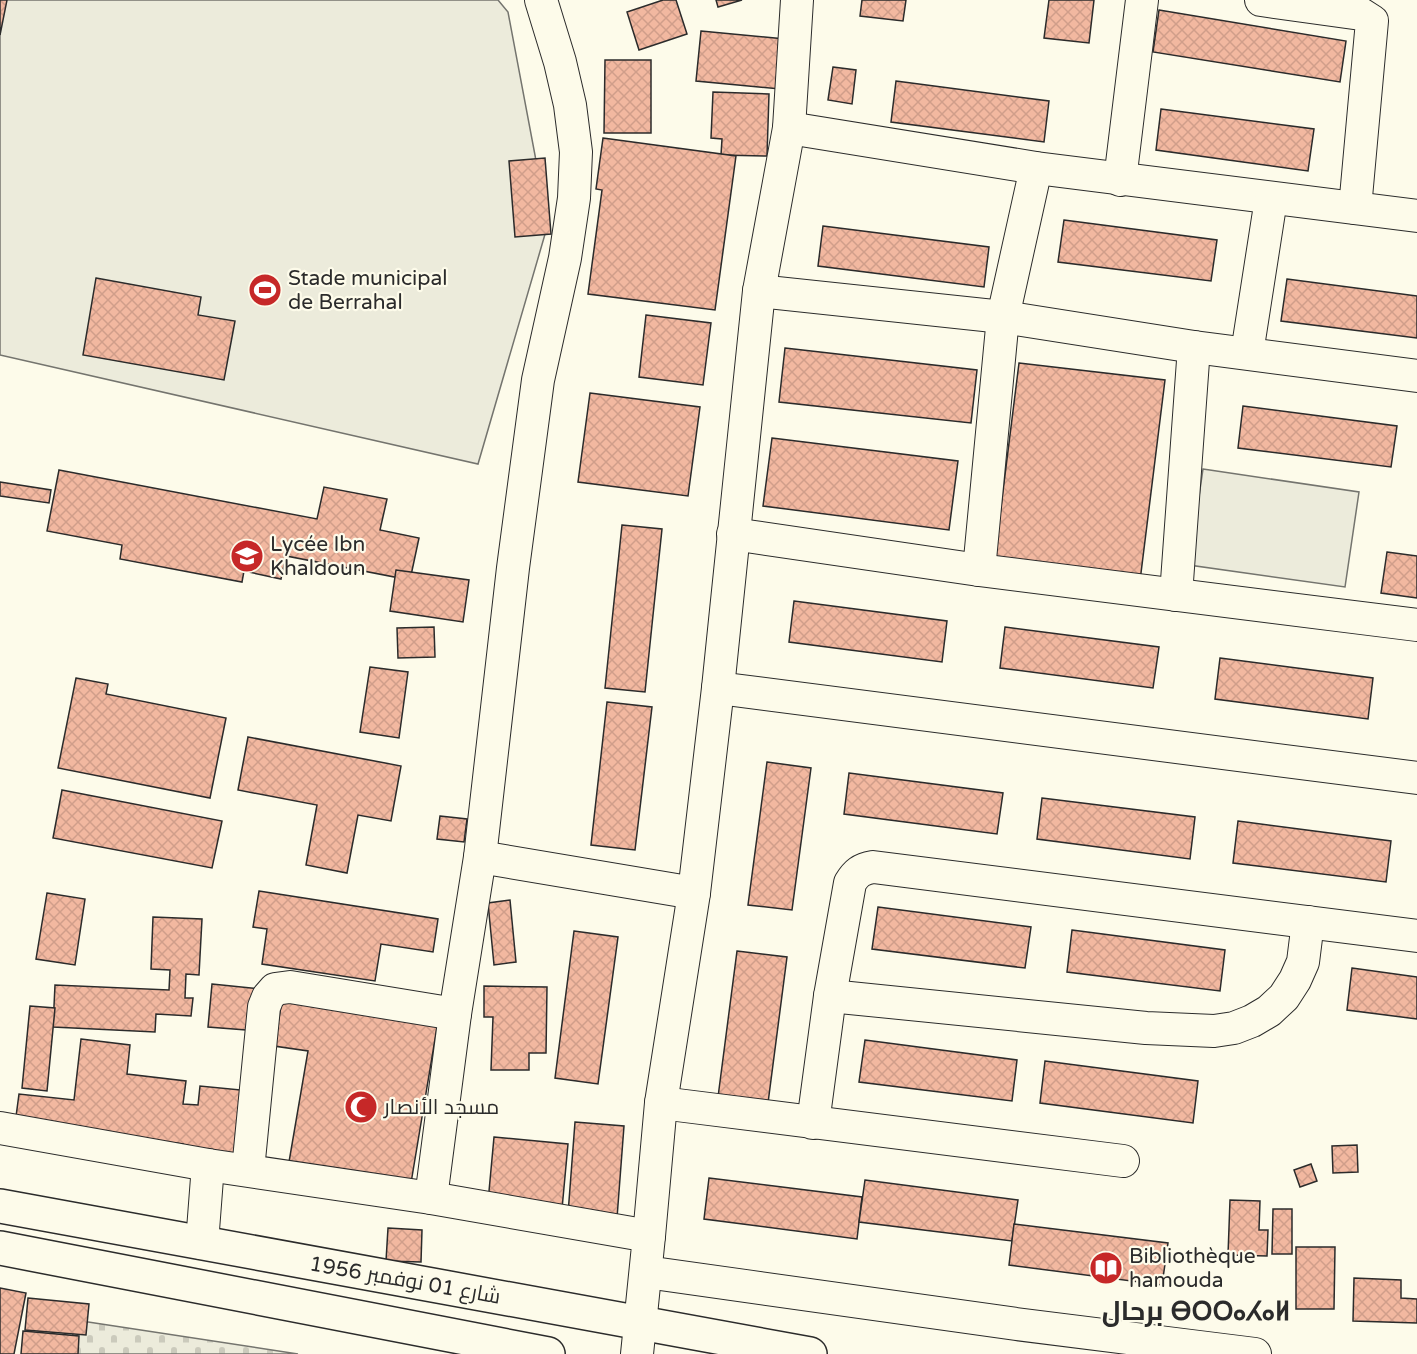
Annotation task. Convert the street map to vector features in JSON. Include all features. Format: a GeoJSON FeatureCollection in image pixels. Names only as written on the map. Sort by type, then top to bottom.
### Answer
{"type":"FeatureCollection","features":[{"type":"Feature","properties":{"kind":"main road","name":"شارع 01 نوفمبر 1956"},"geometry":{"type":"LineString","coordinates":[[0,1206],[810,1354]]}},
{"type":"Feature","properties":{"kind":"main road","name":"شارع 01 نوفمبر 1956"},"geometry":{"type":"LineString","coordinates":[[0,1248],[548,1354]]}},
{"type":"Feature","properties":{"kind":"street"},"geometry":{"type":"LineString","coordinates":[[431,1198],[454,1014],[480,857],[513,568],[538,380],[564,258],[574,198],[576,152],[570,105],[560,62],[541,0]]}},
{"type":"Feature","properties":{"kind":"street"},"geometry":{"type":"LineString","coordinates":[[637,1354],[661,1103],[694,893],[759,291],[789,128],[797,0]]}},
{"type":"Feature","properties":{"kind":"street"},"geometry":{"type":"LineString","coordinates":[[1120,180],[1142,0]]}},
{"type":"Feature","properties":{"kind":"street"},"geometry":{"type":"LineString","coordinates":[[1261,0],[1361,14],[1372,21],[1355,208]]}},
{"type":"Feature","properties":{"kind":"street"},"geometry":{"type":"LineString","coordinates":[[789,128],[1120,180],[1417,216]]}},
{"type":"Feature","properties":{"kind":"street"},"geometry":{"type":"LineString","coordinates":[[979,570],[1003,317],[1036,168]]}},
{"type":"Feature","properties":{"kind":"street"},"geometry":{"type":"LineString","coordinates":[[1247,353],[1271,199]]}},
{"type":"Feature","properties":{"kind":"street"},"geometry":{"type":"LineString","coordinates":[[759,291],[1003,317],[1194,347],[1417,376]]}},
{"type":"Feature","properties":{"kind":"street"},"geometry":{"type":"LineString","coordinates":[[1176,595],[1194,347]]}},
{"type":"Feature","properties":{"kind":"street"},"geometry":{"type":"LineString","coordinates":[[733,534],[979,570],[1417,625]]}},
{"type":"Feature","properties":{"kind":"street"},"geometry":{"type":"LineString","coordinates":[[717,688],[1417,778]]}},
{"type":"Feature","properties":{"kind":"street"},"geometry":{"type":"LineString","coordinates":[[480,857],[694,893]]}},
{"type":"Feature","properties":{"kind":"street"},"geometry":{"type":"LineString","coordinates":[[813,1123],[830,996],[850,883],[855,874],[864,869],[873,867],[1417,936]]}},
{"type":"Feature","properties":{"kind":"street"},"geometry":{"type":"LineString","coordinates":[[830,996],[1146,1028],[1214,1032],[1252,1021],[1269,1011],[1284,997],[1303,962],[1308,922]]}},
{"type":"Feature","properties":{"kind":"street"},"geometry":{"type":"LineString","coordinates":[[248,1170],[264,1007],[268,997],[275,989],[290,987],[454,1014]]}},
{"type":"Feature","properties":{"kind":"street"},"geometry":{"type":"LineString","coordinates":[[661,1103],[1123,1161]]}},
{"type":"Feature","properties":{"kind":"street"},"geometry":{"type":"LineString","coordinates":[[0,1128],[208,1165],[431,1198],[649,1236]]}},
{"type":"Feature","properties":{"kind":"street"},"geometry":{"type":"LineString","coordinates":[[202,1243],[208,1165]]}},
{"type":"Feature","properties":{"kind":"street"},"geometry":{"type":"LineString","coordinates":[[646,1272],[1016,1324],[1255,1354]]}},
{"type":"Feature","properties":{"kind":"green space","name":"Stade municipal de Berrahal"},"geometry":{"type":"Polygon","coordinates":[[[0,0],[498,0],[508,12],[548,224],[478,464],[0,355],[0,0]]]}},
{"type":"Feature","properties":{"kind":"green space"},"geometry":{"type":"Polygon","coordinates":[[[1203,469],[1359,492],[1345,587],[1189,565],[1203,469]]]}},
{"type":"Feature","properties":{"kind":"green space"},"geometry":{"type":"Polygon","coordinates":[[[75,1320],[298,1354],[70,1354],[75,1320]]]}},
{"type":"Feature","properties":{"kind":"building"},"geometry":{"type":"Polygon","coordinates":[[[0,0],[7,0],[0,35],[0,0]]]}},
{"type":"Feature","properties":{"kind":"building"},"geometry":{"type":"Polygon","coordinates":[[[663,0],[676,0],[687,34],[639,50],[627,12],[663,0]]]}},
{"type":"Feature","properties":{"kind":"building"},"geometry":{"type":"Polygon","coordinates":[[[716,0],[742,0],[718,7],[716,0]]]}},
{"type":"Feature","properties":{"kind":"building"},"geometry":{"type":"Polygon","coordinates":[[[862,0],[906,0],[903,21],[860,16],[862,0]]]}},
{"type":"Feature","properties":{"kind":"building"},"geometry":{"type":"Polygon","coordinates":[[[1049,0],[1094,0],[1089,43],[1044,38],[1049,0]]]}},
{"type":"Feature","properties":{"kind":"building"},"geometry":{"type":"Polygon","coordinates":[[[1159,10],[1346,41],[1340,82],[1153,52],[1159,10]]]}},
{"type":"Feature","properties":{"kind":"building"},"geometry":{"type":"Polygon","coordinates":[[[701,31],[785,39],[780,89],[696,81],[701,31]]]}},
{"type":"Feature","properties":{"kind":"building"},"geometry":{"type":"Polygon","coordinates":[[[605,60],[651,60],[651,133],[604,133],[605,60]]]}},
{"type":"Feature","properties":{"kind":"building"},"geometry":{"type":"Polygon","coordinates":[[[833,67],[856,70],[852,104],[828,100],[833,67]]]}},
{"type":"Feature","properties":{"kind":"building"},"geometry":{"type":"Polygon","coordinates":[[[896,81],[1049,101],[1044,142],[891,122],[896,81]]]}},
{"type":"Feature","properties":{"kind":"building"},"geometry":{"type":"Polygon","coordinates":[[[713,92],[769,94],[767,156],[721,155],[722,139],[711,138],[713,92]]]}},
{"type":"Feature","properties":{"kind":"building"},"geometry":{"type":"Polygon","coordinates":[[[1161,109],[1314,129],[1308,171],[1156,150],[1161,109]]]}},
{"type":"Feature","properties":{"kind":"building"},"geometry":{"type":"Polygon","coordinates":[[[603,138],[736,156],[715,310],[588,294],[602,190],[596,189],[603,138]]]}},
{"type":"Feature","properties":{"kind":"building"},"geometry":{"type":"Polygon","coordinates":[[[545,158],[551,234],[515,237],[509,161],[545,158]]]}},
{"type":"Feature","properties":{"kind":"building"},"geometry":{"type":"Polygon","coordinates":[[[1064,220],[1217,240],[1211,281],[1058,262],[1064,220]]]}},
{"type":"Feature","properties":{"kind":"building"},"geometry":{"type":"Polygon","coordinates":[[[823,226],[989,247],[984,287],[818,266],[823,226]]]}},
{"type":"Feature","properties":{"kind":"building"},"geometry":{"type":"Polygon","coordinates":[[[96,278],[201,297],[198,315],[235,321],[224,380],[83,355],[96,278]]]}},
{"type":"Feature","properties":{"kind":"building"},"geometry":{"type":"Polygon","coordinates":[[[1287,279],[1417,296],[1417,338],[1281,321],[1287,279]]]}},
{"type":"Feature","properties":{"kind":"building"},"geometry":{"type":"Polygon","coordinates":[[[646,315],[711,323],[703,385],[639,377],[646,315]]]}},
{"type":"Feature","properties":{"kind":"building"},"geometry":{"type":"Polygon","coordinates":[[[785,348],[977,370],[971,423],[779,402],[785,348]]]}},
{"type":"Feature","properties":{"kind":"building"},"geometry":{"type":"Polygon","coordinates":[[[1019,363],[1165,380],[1140,581],[994,563],[1019,363]]]}},
{"type":"Feature","properties":{"kind":"building"},"geometry":{"type":"Polygon","coordinates":[[[590,393],[700,407],[688,496],[578,482],[590,393]]]}},
{"type":"Feature","properties":{"kind":"building"},"geometry":{"type":"Polygon","coordinates":[[[1243,406],[1397,426],[1391,467],[1238,448],[1243,406]]]}},
{"type":"Feature","properties":{"kind":"building"},"geometry":{"type":"Polygon","coordinates":[[[772,438],[958,461],[949,530],[763,506],[772,438]]]}},
{"type":"Feature","properties":{"kind":"building"},"geometry":{"type":"Polygon","coordinates":[[[59,470],[317,519],[324,487],[387,499],[380,530],[419,538],[410,580],[286,556],[281,579],[244,571],[242,582],[120,559],[122,545],[47,531],[59,470]]]}},
{"type":"Feature","properties":{"kind":"building"},"geometry":{"type":"Polygon","coordinates":[[[0,482],[51,490],[49,503],[0,496],[0,482]]]}},
{"type":"Feature","properties":{"kind":"building"},"geometry":{"type":"Polygon","coordinates":[[[622,525],[662,529],[645,692],[605,688],[622,525]]]}},
{"type":"Feature","properties":{"kind":"building"},"geometry":{"type":"Polygon","coordinates":[[[1387,552],[1417,556],[1417,598],[1381,593],[1387,552]]]}},
{"type":"Feature","properties":{"kind":"building"},"geometry":{"type":"Polygon","coordinates":[[[396,570],[469,580],[463,622],[390,611],[396,570]]]}},
{"type":"Feature","properties":{"kind":"building"},"geometry":{"type":"Polygon","coordinates":[[[794,601],[947,621],[942,662],[789,642],[794,601]]]}},
{"type":"Feature","properties":{"kind":"building"},"geometry":{"type":"Polygon","coordinates":[[[434,627],[435,657],[398,658],[397,628],[434,627]]]}},
{"type":"Feature","properties":{"kind":"building"},"geometry":{"type":"Polygon","coordinates":[[[1005,627],[1159,647],[1153,688],[1000,668],[1005,627]]]}},
{"type":"Feature","properties":{"kind":"building"},"geometry":{"type":"Polygon","coordinates":[[[1220,658],[1373,678],[1368,719],[1215,699],[1220,658]]]}},
{"type":"Feature","properties":{"kind":"building"},"geometry":{"type":"Polygon","coordinates":[[[370,667],[408,672],[399,738],[360,732],[370,667]]]}},
{"type":"Feature","properties":{"kind":"building"},"geometry":{"type":"Polygon","coordinates":[[[76,678],[108,684],[106,694],[226,718],[210,798],[58,768],[76,678]]]}},
{"type":"Feature","properties":{"kind":"building"},"geometry":{"type":"Polygon","coordinates":[[[607,702],[652,707],[635,850],[591,845],[607,702]]]}},
{"type":"Feature","properties":{"kind":"building"},"geometry":{"type":"Polygon","coordinates":[[[248,737],[401,766],[391,821],[358,815],[347,873],[306,865],[317,805],[238,790],[248,737]]]}},
{"type":"Feature","properties":{"kind":"building"},"geometry":{"type":"Polygon","coordinates":[[[767,762],[811,768],[792,910],[748,905],[767,762]]]}},
{"type":"Feature","properties":{"kind":"building"},"geometry":{"type":"Polygon","coordinates":[[[849,773],[1003,793],[997,834],[844,814],[849,773]]]}},
{"type":"Feature","properties":{"kind":"building"},"geometry":{"type":"Polygon","coordinates":[[[62,790],[222,821],[212,868],[53,838],[62,790]]]}},
{"type":"Feature","properties":{"kind":"building"},"geometry":{"type":"Polygon","coordinates":[[[1042,798],[1195,817],[1190,859],[1037,839],[1042,798]]]}},
{"type":"Feature","properties":{"kind":"building"},"geometry":{"type":"Polygon","coordinates":[[[440,816],[467,819],[464,842],[437,839],[440,816]]]}},
{"type":"Feature","properties":{"kind":"building"},"geometry":{"type":"Polygon","coordinates":[[[1238,821],[1391,841],[1386,882],[1233,863],[1238,821]]]}},
{"type":"Feature","properties":{"kind":"building"},"geometry":{"type":"Polygon","coordinates":[[[259,891],[438,919],[433,952],[381,944],[375,981],[262,964],[267,929],[253,927],[259,891]]]}},
{"type":"Feature","properties":{"kind":"building"},"geometry":{"type":"Polygon","coordinates":[[[47,893],[85,899],[75,965],[36,959],[47,893]]]}},
{"type":"Feature","properties":{"kind":"building"},"geometry":{"type":"Polygon","coordinates":[[[510,900],[516,962],[494,965],[488,903],[510,900]]]}},
{"type":"Feature","properties":{"kind":"building"},"geometry":{"type":"Polygon","coordinates":[[[878,907],[1031,927],[1025,968],[872,949],[878,907]]]}},
{"type":"Feature","properties":{"kind":"building"},"geometry":{"type":"Polygon","coordinates":[[[153,917],[202,919],[199,975],[186,974],[185,998],[193,998],[191,1016],[156,1014],[155,1032],[53,1027],[55,985],[169,990],[170,970],[151,969],[153,917]]]}},
{"type":"Feature","properties":{"kind":"building"},"geometry":{"type":"Polygon","coordinates":[[[1072,930],[1225,950],[1220,991],[1067,972],[1072,930]]]}},
{"type":"Feature","properties":{"kind":"building"},"geometry":{"type":"Polygon","coordinates":[[[574,931],[618,937],[598,1084],[555,1078],[574,931]]]}},
{"type":"Feature","properties":{"kind":"building"},"geometry":{"type":"Polygon","coordinates":[[[737,951],[787,957],[768,1103],[718,1097],[737,951]]]}},
{"type":"Feature","properties":{"kind":"building"},"geometry":{"type":"Polygon","coordinates":[[[1352,968],[1417,977],[1417,1019],[1347,1010],[1352,968]]]}},
{"type":"Feature","properties":{"kind":"building"},"geometry":{"type":"Polygon","coordinates":[[[212,984],[262,989],[258,1031],[208,1027],[212,984]]]}},
{"type":"Feature","properties":{"kind":"building"},"geometry":{"type":"Polygon","coordinates":[[[484,986],[547,987],[546,1053],[529,1053],[529,1070],[491,1070],[493,1017],[484,1017],[484,986]]]}},
{"type":"Feature","properties":{"kind":"building","name":"مسجد الأنصار"},"geometry":{"type":"Polygon","coordinates":[[[283,995],[438,1021],[411,1183],[289,1162],[308,1051],[274,1046],[283,995]]]}},
{"type":"Feature","properties":{"kind":"building"},"geometry":{"type":"Polygon","coordinates":[[[30,1006],[55,1008],[47,1091],[22,1088],[30,1006]]]}},
{"type":"Feature","properties":{"kind":"building"},"geometry":{"type":"Polygon","coordinates":[[[81,1039],[130,1045],[127,1074],[186,1081],[183,1104],[198,1105],[200,1086],[260,1092],[251,1165],[181,1157],[183,1144],[15,1124],[19,1094],[74,1100],[81,1039]]]}},
{"type":"Feature","properties":{"kind":"building"},"geometry":{"type":"Polygon","coordinates":[[[865,1040],[1017,1060],[1012,1101],[859,1082],[865,1040]]]}},
{"type":"Feature","properties":{"kind":"building"},"geometry":{"type":"Polygon","coordinates":[[[1045,1061],[1198,1081],[1193,1123],[1040,1103],[1045,1061]]]}},
{"type":"Feature","properties":{"kind":"building"},"geometry":{"type":"Polygon","coordinates":[[[575,1122],[624,1126],[617,1218],[568,1214],[575,1122]]]}},
{"type":"Feature","properties":{"kind":"building"},"geometry":{"type":"Polygon","coordinates":[[[494,1137],[568,1144],[562,1209],[488,1202],[494,1137]]]}},
{"type":"Feature","properties":{"kind":"building"},"geometry":{"type":"Polygon","coordinates":[[[1357,1145],[1358,1172],[1333,1173],[1332,1146],[1357,1145]]]}},
{"type":"Feature","properties":{"kind":"building"},"geometry":{"type":"Polygon","coordinates":[[[1311,1164],[1317,1181],[1300,1187],[1294,1170],[1311,1164]]]}},
{"type":"Feature","properties":{"kind":"building"},"geometry":{"type":"Polygon","coordinates":[[[709,1178],[862,1197],[857,1239],[704,1219],[709,1178]]]}},
{"type":"Feature","properties":{"kind":"building"},"geometry":{"type":"Polygon","coordinates":[[[865,1180],[1018,1200],[1012,1241],[859,1222],[865,1180]]]}},
{"type":"Feature","properties":{"kind":"building"},"geometry":{"type":"Polygon","coordinates":[[[1230,1200],[1260,1201],[1259,1230],[1268,1230],[1267,1256],[1228,1255],[1230,1200]]]}},
{"type":"Feature","properties":{"kind":"building"},"geometry":{"type":"Polygon","coordinates":[[[1273,1209],[1292,1209],[1292,1254],[1272,1254],[1273,1209]]]}},
{"type":"Feature","properties":{"kind":"building"},"geometry":{"type":"Polygon","coordinates":[[[1014,1224],[1168,1243],[1162,1285],[1009,1265],[1014,1224]]]}},
{"type":"Feature","properties":{"kind":"building"},"geometry":{"type":"Polygon","coordinates":[[[388,1228],[422,1230],[421,1262],[386,1261],[388,1228]]]}},
{"type":"Feature","properties":{"kind":"building"},"geometry":{"type":"Polygon","coordinates":[[[1296,1247],[1335,1247],[1334,1309],[1296,1309],[1296,1247]]]}},
{"type":"Feature","properties":{"kind":"building"},"geometry":{"type":"Polygon","coordinates":[[[1354,1278],[1401,1280],[1401,1298],[1417,1299],[1417,1323],[1353,1321],[1354,1278]]]}},
{"type":"Feature","properties":{"kind":"building"},"geometry":{"type":"Polygon","coordinates":[[[0,1288],[26,1293],[14,1354],[0,1354],[0,1288]]]}},
{"type":"Feature","properties":{"kind":"building"},"geometry":{"type":"Polygon","coordinates":[[[28,1298],[89,1304],[86,1335],[25,1330],[28,1298]]]}},
{"type":"Feature","properties":{"kind":"building"},"geometry":{"type":"Polygon","coordinates":[[[23,1331],[79,1336],[78,1354],[21,1354],[23,1331]]]}},
{"type":"Feature","properties":{"kind":"place","name":"Stade municipal de Berrahal"},"geometry":{"type":"Point","coordinates":[265,290]}},
{"type":"Feature","properties":{"kind":"place","name":"Lycée Ibn Khaldoun"},"geometry":{"type":"Point","coordinates":[247,556]}},
{"type":"Feature","properties":{"kind":"place","name":"مسجد الأنصار"},"geometry":{"type":"Point","coordinates":[361,1107]}},
{"type":"Feature","properties":{"kind":"place","name":"Bibliothèque hamouda"},"geometry":{"type":"Point","coordinates":[1106,1268]}},
{"type":"Feature","properties":{"kind":"district","name":"برحال ⴱⵔⵔⴰⵃⴰⵍ"},"geometry":{"type":"Point","coordinates":[1196,1311]}}]}
